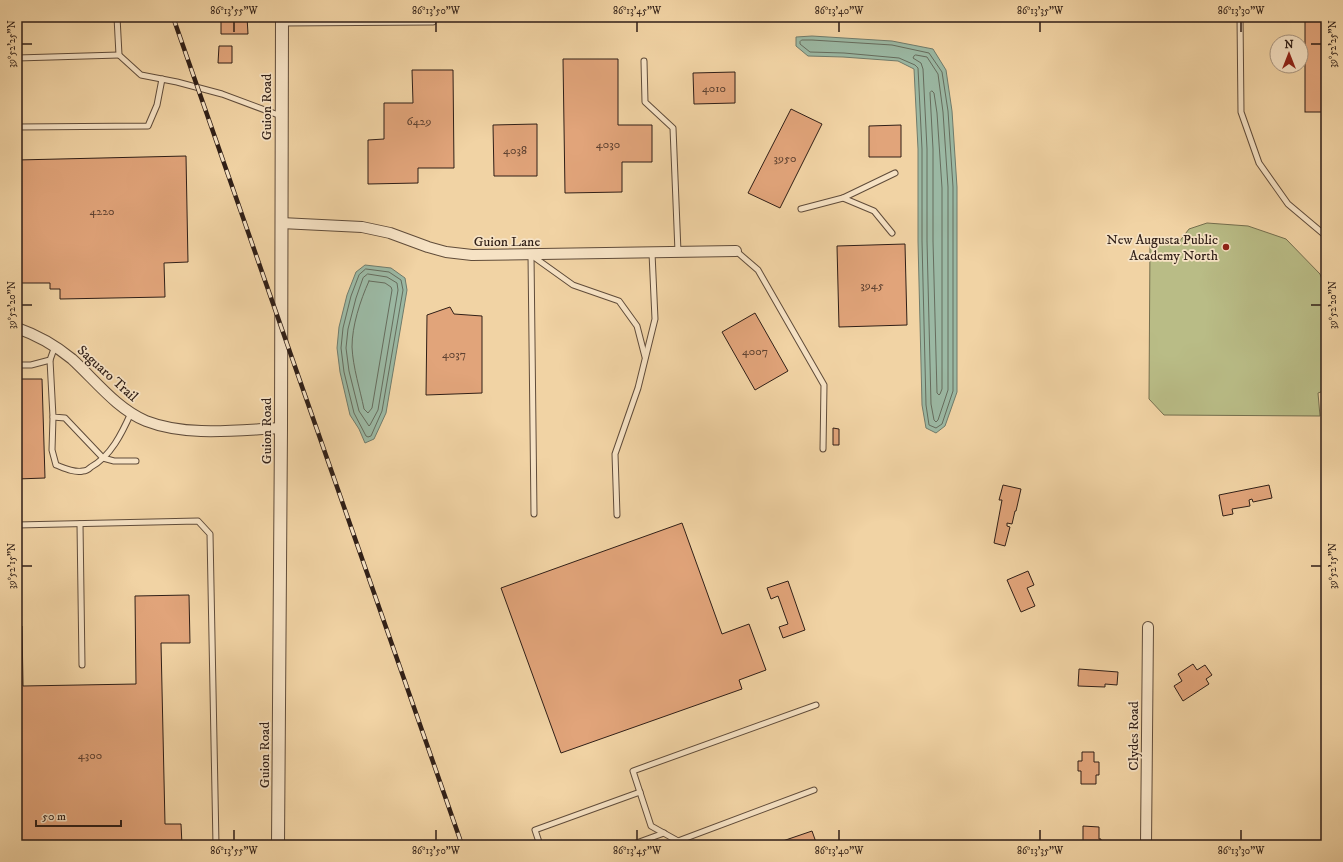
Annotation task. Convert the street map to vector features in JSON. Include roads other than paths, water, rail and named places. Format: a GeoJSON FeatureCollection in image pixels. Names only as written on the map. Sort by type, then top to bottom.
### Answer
{"type":"FeatureCollection","features":[{"type":"Feature","properties":{"kind":"street","name":"Guion Road"},"geometry":{"type":"LineString","coordinates":[[278,845],[282,20]]}},
{"type":"Feature","properties":{"kind":"street","name":"Guion Lane"},"geometry":{"type":"LineString","coordinates":[[281,223],[362,227],[390,234],[428,247],[456,254],[472,256],[736,251]]}},
{"type":"Feature","properties":{"kind":"street","name":"Saguaro Trail"},"geometry":{"type":"LineString","coordinates":[[17,328],[32,333],[55,346],[131,413],[166,428],[187,431],[281,428]]}},
{"type":"Feature","properties":{"kind":"street","name":"Clydes Road"},"geometry":{"type":"LineString","coordinates":[[1146,845],[1148,627]]}},
{"type":"Feature","properties":{"kind":"lane"},"geometry":{"type":"LineString","coordinates":[[117,17],[119,55]]}},
{"type":"Feature","properties":{"kind":"lane"},"geometry":{"type":"LineString","coordinates":[[1240,17],[1241,112],[1260,164],[1288,204],[1326,236]]}},
{"type":"Feature","properties":{"kind":"lane"},"geometry":{"type":"LineString","coordinates":[[282,20],[433,22]]}},
{"type":"Feature","properties":{"kind":"lane"},"geometry":{"type":"LineString","coordinates":[[17,58],[119,55],[141,75],[188,84],[222,94],[281,116]]}},
{"type":"Feature","properties":{"kind":"lane"},"geometry":{"type":"LineString","coordinates":[[644,62],[645,102],[673,128],[678,252]]}},
{"type":"Feature","properties":{"kind":"lane"},"geometry":{"type":"LineString","coordinates":[[17,127],[148,126],[157,106],[162,79]]}},
{"type":"Feature","properties":{"kind":"lane"},"geometry":{"type":"LineString","coordinates":[[800,209],[843,198],[895,173]]}},
{"type":"Feature","properties":{"kind":"lane"},"geometry":{"type":"LineString","coordinates":[[843,198],[874,211],[892,234]]}},
{"type":"Feature","properties":{"kind":"lane"},"geometry":{"type":"LineString","coordinates":[[736,251],[758,270],[824,385],[823,449]]}},
{"type":"Feature","properties":{"kind":"lane"},"geometry":{"type":"LineString","coordinates":[[617,515],[615,454],[638,388],[655,320],[652,253]]}},
{"type":"Feature","properties":{"kind":"lane"},"geometry":{"type":"LineString","coordinates":[[531,255],[573,285],[619,301],[636,326],[645,358]]}},
{"type":"Feature","properties":{"kind":"lane"},"geometry":{"type":"LineString","coordinates":[[531,255],[534,514]]}},
{"type":"Feature","properties":{"kind":"lane"},"geometry":{"type":"LineString","coordinates":[[55,346],[50,360],[53,417],[52,450],[56,465],[67,470],[83,472],[97,464],[113,447],[131,413]]}},
{"type":"Feature","properties":{"kind":"lane"},"geometry":{"type":"LineString","coordinates":[[17,365],[31,365],[50,360]]}},
{"type":"Feature","properties":{"kind":"lane"},"geometry":{"type":"LineString","coordinates":[[53,417],[65,418],[104,458],[114,461],[136,461]]}},
{"type":"Feature","properties":{"kind":"lane"},"geometry":{"type":"LineString","coordinates":[[17,525],[198,521],[210,534],[216,845]]}},
{"type":"Feature","properties":{"kind":"lane"},"geometry":{"type":"LineString","coordinates":[[80,524],[82,665]]}},
{"type":"Feature","properties":{"kind":"lane"},"geometry":{"type":"LineString","coordinates":[[814,790],[678,841],[651,826],[633,771],[816,705]]}},
{"type":"Feature","properties":{"kind":"lane"},"geometry":{"type":"LineString","coordinates":[[540,845],[535,830],[640,792]]}},
{"type":"Feature","properties":{"kind":"lane"},"geometry":{"type":"LineString","coordinates":[[631,845],[664,833]]}},
{"type":"Feature","properties":{"kind":"water"},"geometry":{"type":"Polygon","coordinates":[[[812,36],[892,41],[933,49],[946,70],[952,111],[957,187],[957,392],[945,426],[936,433],[926,428],[922,405],[918,241],[918,149],[914,69],[898,61],[808,56],[796,46],[796,37],[812,36]]]}},
{"type":"Feature","properties":{"kind":"water"},"geometry":{"type":"Polygon","coordinates":[[[365,265],[391,268],[405,278],[407,290],[386,413],[374,439],[365,443],[359,429],[350,415],[340,372],[337,348],[339,327],[347,295],[356,272],[365,265]]]}},
{"type":"Feature","properties":{"kind":"railway"},"geometry":{"type":"LineString","coordinates":[[173,17],[462,845]]}},
{"type":"Feature","properties":{"kind":"place","name":"New Augusta Public Academy North"},"geometry":{"type":"Point","coordinates":[1226,247]}}]}
